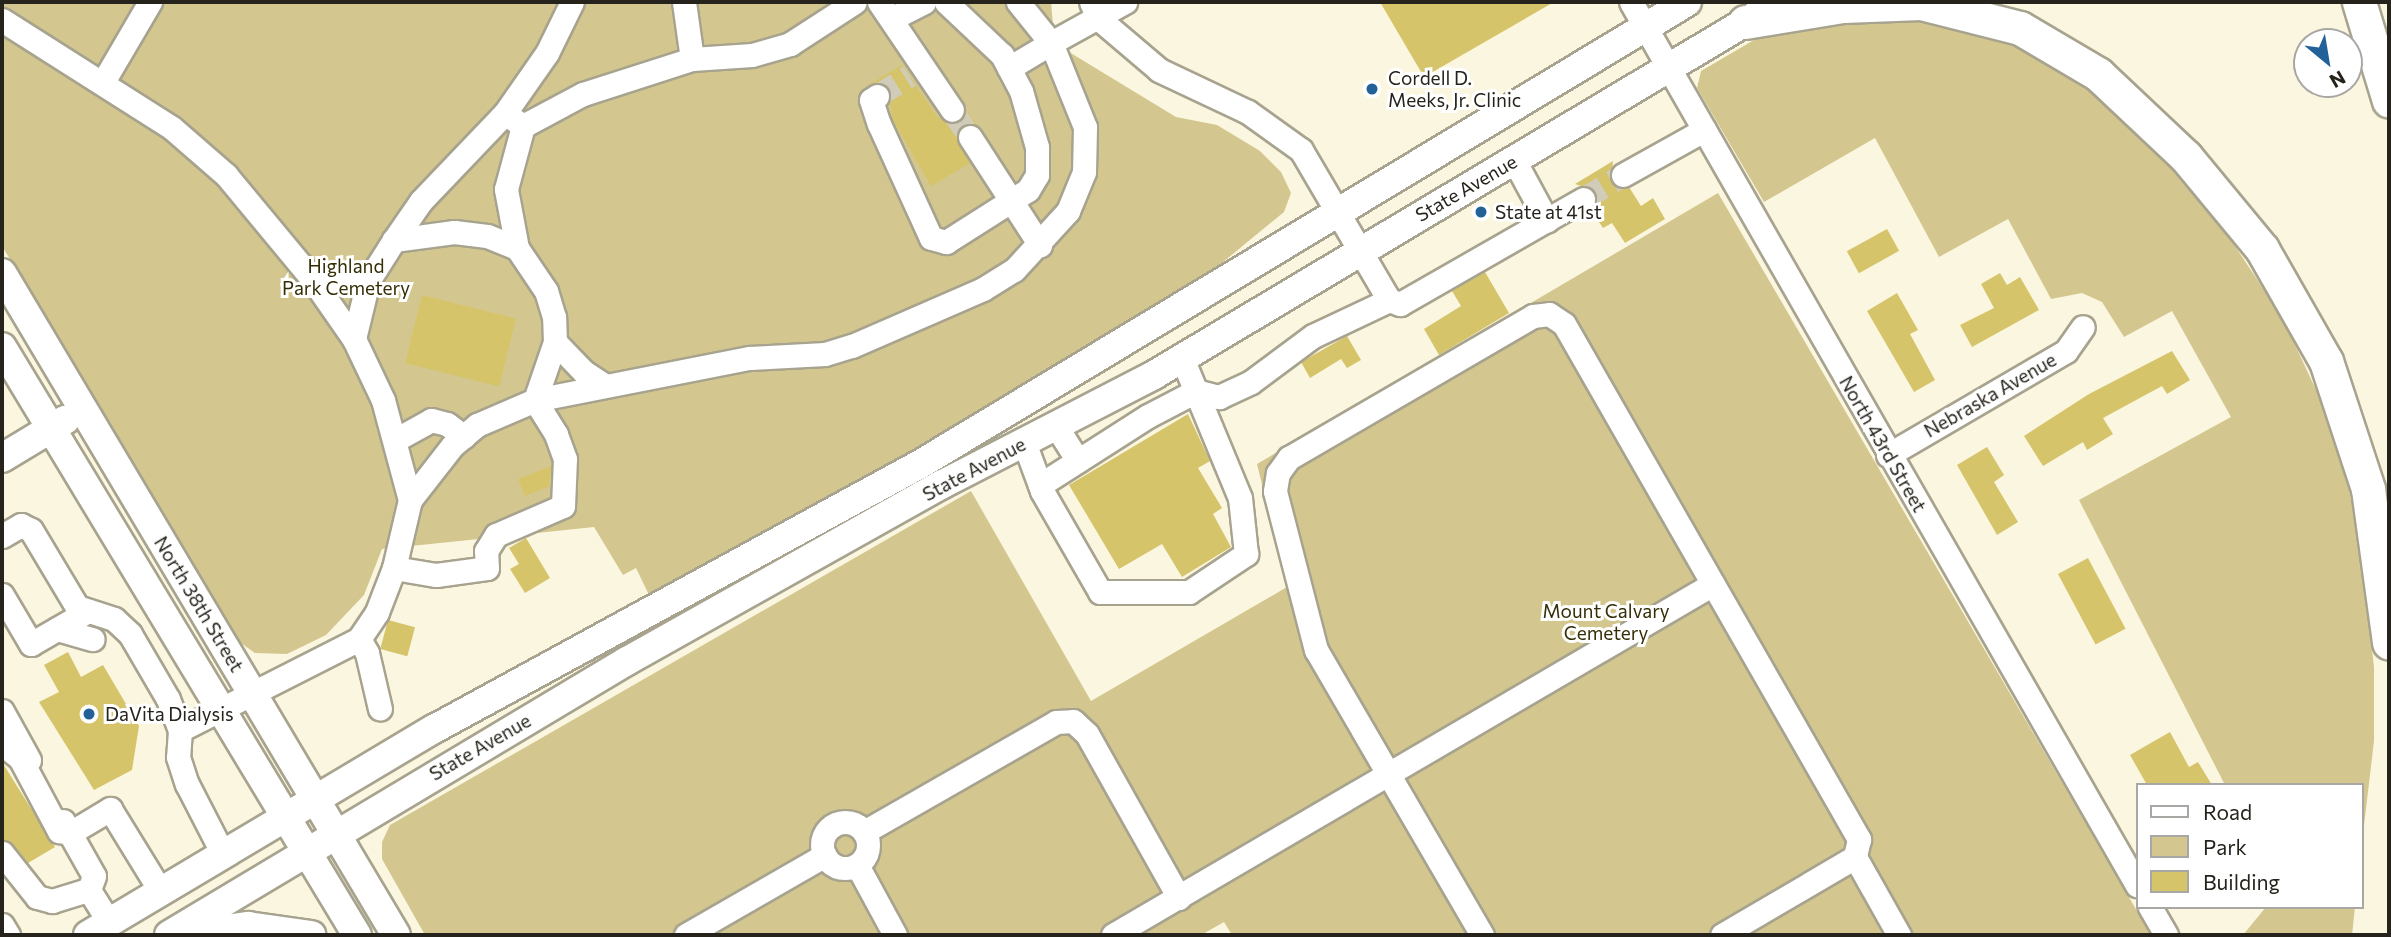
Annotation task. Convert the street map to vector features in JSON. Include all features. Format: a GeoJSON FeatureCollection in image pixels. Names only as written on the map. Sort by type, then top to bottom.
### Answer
{"type":"FeatureCollection","features":[{"type":"Feature","properties":{"kind":"highway"},"geometry":{"type":"LineString","coordinates":[[2358,2],[2389,101]]}},
{"type":"Feature","properties":{"kind":"highway"},"geometry":{"type":"LineString","coordinates":[[1745,22],[1843,6],[1921,3],[2021,29],[2098,74],[2186,157],[2262,249],[2326,361],[2368,489],[2389,643]]}},
{"type":"Feature","properties":{"kind":"main road","name":"State Avenue"},"geometry":{"type":"LineString","coordinates":[[99,929],[433,729],[922,463],[1687,2]]}},
{"type":"Feature","properties":{"kind":"main road","name":"State Avenue"},"geometry":{"type":"LineString","coordinates":[[169,935],[337,832],[627,662],[1024,442],[1182,358],[1778,2]]}},
{"type":"Feature","properties":{"kind":"main road","name":"North 38th Street"},"geometry":{"type":"LineString","coordinates":[[2,273],[396,935]]}},
{"type":"Feature","properties":{"kind":"main road","name":"North 38th Street"},"geometry":{"type":"LineString","coordinates":[[2,347],[219,713],[357,935]]}},
{"type":"Feature","properties":{"kind":"main road"},"geometry":{"type":"LineString","coordinates":[[2,458],[82,410]]}},
{"type":"Feature","properties":{"kind":"main road"},"geometry":{"type":"LineString","coordinates":[[181,935],[248,926],[311,935]]}},
{"type":"Feature","properties":{"kind":"street"},"geometry":{"type":"LineString","coordinates":[[103,82],[149,2]]}},
{"type":"Feature","properties":{"kind":"street"},"geometry":{"type":"LineString","coordinates":[[394,568],[436,575],[487,568],[486,551],[496,536],[563,506],[565,459],[535,400],[555,342],[554,317],[546,291],[517,248],[506,189],[514,120],[572,2]]}},
{"type":"Feature","properties":{"kind":"street"},"geometry":{"type":"LineString","coordinates":[[684,2],[692,59]]}},
{"type":"Feature","properties":{"kind":"street"},"geometry":{"type":"LineString","coordinates":[[354,340],[368,281],[421,201],[514,120],[583,93],[692,59],[752,55],[790,44],[855,2]]}},
{"type":"Feature","properties":{"kind":"street"},"geometry":{"type":"LineString","coordinates":[[924,2],[885,11],[916,72],[953,110]]}},
{"type":"Feature","properties":{"kind":"street"},"geometry":{"type":"LineString","coordinates":[[877,96],[871,100],[879,124],[917,180],[931,238],[938,242],[1028,190],[1037,175],[1033,121],[1009,68],[978,28],[946,2]]}},
{"type":"Feature","properties":{"kind":"street"},"geometry":{"type":"LineString","coordinates":[[180,730],[219,713],[359,639],[377,612],[394,568],[411,500],[464,437],[503,410],[604,385],[750,358],[825,354],[852,346],[983,289],[1040,245],[1077,192],[1087,147],[1074,94],[1051,43],[1018,2]]}},
{"type":"Feature","properties":{"kind":"street"},"geometry":{"type":"LineString","coordinates":[[1009,68],[1051,43],[1095,10],[1125,2]]}},
{"type":"Feature","properties":{"kind":"street","name":"North 43rd Street"},"geometry":{"type":"LineString","coordinates":[[1630,2],[2136,883]]}},
{"type":"Feature","properties":{"kind":"street"},"geometry":{"type":"LineString","coordinates":[[1095,10],[1158,70],[1248,112],[1301,150],[1389,300],[1400,304],[1583,199]]}},
{"type":"Feature","properties":{"kind":"street"},"geometry":{"type":"LineString","coordinates":[[2,20],[61,61],[103,82],[172,128],[226,175],[310,276],[354,340],[397,439],[411,500]]}},
{"type":"Feature","properties":{"kind":"street"},"geometry":{"type":"LineString","coordinates":[[1623,175],[1704,130]]}},
{"type":"Feature","properties":{"kind":"street"},"geometry":{"type":"LineString","coordinates":[[970,137],[1040,245]]}},
{"type":"Feature","properties":{"kind":"street"},"geometry":{"type":"LineString","coordinates":[[1514,160],[1548,221]]}},
{"type":"Feature","properties":{"kind":"street"},"geometry":{"type":"LineString","coordinates":[[394,240],[454,232],[487,236],[517,248]]}},
{"type":"Feature","properties":{"kind":"street"},"geometry":{"type":"LineString","coordinates":[[310,276],[344,283],[368,281]]}},
{"type":"Feature","properties":{"kind":"street"},"geometry":{"type":"LineString","coordinates":[[1040,485],[1196,391],[1219,397],[1240,387],[1313,336],[1389,300]]}},
{"type":"Feature","properties":{"kind":"street"},"geometry":{"type":"LineString","coordinates":[[1482,935],[1389,776],[1309,631],[1275,491],[1278,473],[1289,458],[1533,316],[1549,314],[1564,324],[1859,839],[1855,858],[1899,935]]}},
{"type":"Feature","properties":{"kind":"street","name":"Nebraska Avenue"},"geometry":{"type":"LineString","coordinates":[[1888,455],[2066,351],[2082,327]]}},
{"type":"Feature","properties":{"kind":"street"},"geometry":{"type":"LineString","coordinates":[[555,342],[604,385]]}},
{"type":"Feature","properties":{"kind":"street"},"geometry":{"type":"LineString","coordinates":[[1024,442],[1040,485],[1100,592],[1189,592],[1246,554],[1240,498],[1182,358]]}},
{"type":"Feature","properties":{"kind":"street"},"geometry":{"type":"LineString","coordinates":[[397,439],[431,420],[447,424],[464,437]]}},
{"type":"Feature","properties":{"kind":"street"},"geometry":{"type":"LineString","coordinates":[[1056,426],[1078,461]]}},
{"type":"Feature","properties":{"kind":"street"},"geometry":{"type":"LineString","coordinates":[[2,536],[21,525],[30,530],[77,607],[114,619],[137,646],[168,699],[180,730],[178,757],[184,775],[223,854]]}},
{"type":"Feature","properties":{"kind":"street"},"geometry":{"type":"LineString","coordinates":[[1113,935],[1389,776],[1713,584]]}},
{"type":"Feature","properties":{"kind":"street"},"geometry":{"type":"LineString","coordinates":[[2,595],[31,644],[88,611]]}},
{"type":"Feature","properties":{"kind":"street"},"geometry":{"type":"LineString","coordinates":[[57,629],[98,640],[137,646]]}},
{"type":"Feature","properties":{"kind":"street"},"geometry":{"type":"LineString","coordinates":[[359,639],[367,653],[380,709]]}},
{"type":"Feature","properties":{"kind":"street"},"geometry":{"type":"LineString","coordinates":[[2,711],[94,876],[89,890],[99,929]]}},
{"type":"Feature","properties":{"kind":"street"},"geometry":{"type":"LineString","coordinates":[[864,832],[1056,722],[1073,721],[1087,734],[1179,898]]}},
{"type":"Feature","properties":{"kind":"street"},"geometry":{"type":"LineString","coordinates":[[2,744],[20,758],[59,831],[70,833],[110,809],[161,892]]}},
{"type":"Feature","properties":{"kind":"street"},"geometry":{"type":"LineString","coordinates":[[845,822],[864,832],[868,846],[857,865],[842,868],[825,855],[823,840],[831,827],[845,822]]}},
{"type":"Feature","properties":{"kind":"street"},"geometry":{"type":"LineString","coordinates":[[2,853],[37,897]]}},
{"type":"Feature","properties":{"kind":"street"},"geometry":{"type":"LineString","coordinates":[[686,935],[825,855]]}},
{"type":"Feature","properties":{"kind":"street"},"geometry":{"type":"LineString","coordinates":[[1722,935],[1855,858]]}},
{"type":"Feature","properties":{"kind":"street"},"geometry":{"type":"LineString","coordinates":[[857,865],[895,935]]}},
{"type":"Feature","properties":{"kind":"street"},"geometry":{"type":"LineString","coordinates":[[2,868],[37,897],[52,901],[89,890]]}},
{"type":"Feature","properties":{"kind":"street"},"geometry":{"type":"LineString","coordinates":[[2151,909],[2166,935]]}},
{"type":"Feature","properties":{"kind":"street"},"geometry":{"type":"LineString","coordinates":[[2,925],[8,935]]}},
{"type":"Feature","properties":{"kind":"green space","name":"Highland Park Cemetery"},"geometry":{"type":"Polygon","coordinates":[[[2,2],[1051,2],[1053,25],[1069,52],[1176,117],[1217,125],[1260,151],[1281,172],[1291,193],[1284,212],[1206,276],[859,481],[650,597],[636,568],[623,575],[594,527],[382,549],[364,595],[326,635],[287,654],[255,653],[238,641],[2,246],[2,2]]]}},
{"type":"Feature","properties":{"kind":"green space"},"geometry":{"type":"Polygon","coordinates":[[[1903,17],[1957,27],[2031,52],[2093,94],[2161,157],[2227,234],[2282,317],[2317,392],[2346,473],[2360,547],[2374,667],[2374,741],[2363,834],[2363,783],[2224,783],[2079,500],[2231,417],[2172,311],[2124,337],[2102,302],[2082,293],[2051,299],[2008,219],[1939,257],[1875,138],[1764,202],[1697,88],[1701,71],[1754,40],[1796,27],[1903,17]]]}},
{"type":"Feature","properties":{"kind":"green space","name":"Mount Calvary Cemetery"},"geometry":{"type":"Polygon","coordinates":[[[1718,193],[2151,935],[1232,935],[1224,922],[1201,935],[425,935],[382,859],[382,842],[390,825],[971,491],[1091,701],[1287,587],[1257,464],[1718,193]]]}},
{"type":"Feature","properties":{"kind":"green space"},"geometry":{"type":"Polygon","coordinates":[[[2264,909],[2355,909],[2352,935],[2243,935],[2264,909]]]}},
{"type":"Feature","properties":{"kind":"building"},"geometry":{"type":"Polygon","coordinates":[[[1380,2],[1554,2],[1424,77],[1380,2]]]}},
{"type":"Feature","properties":{"kind":"building"},"geometry":{"type":"Polygon","coordinates":[[[902,65],[938,118],[959,122],[965,107],[977,125],[963,125],[956,137],[970,163],[931,186],[892,119],[889,89],[883,83],[870,84],[902,65]]]}},
{"type":"Feature","properties":{"kind":"building"},"geometry":{"type":"Polygon","coordinates":[[[1613,161],[1611,182],[1629,187],[1641,206],[1653,198],[1665,219],[1625,243],[1612,223],[1603,228],[1591,210],[1597,200],[1595,191],[1575,184],[1613,161]]]}},
{"type":"Feature","properties":{"kind":"building"},"geometry":{"type":"Polygon","coordinates":[[[1887,229],[1899,251],[1859,273],[1847,251],[1887,229]]]}},
{"type":"Feature","properties":{"kind":"building"},"geometry":{"type":"Polygon","coordinates":[[[1485,272],[1509,313],[1439,355],[1424,329],[1461,306],[1452,291],[1485,272]]]}},
{"type":"Feature","properties":{"kind":"building"},"geometry":{"type":"Polygon","coordinates":[[[2000,273],[2007,285],[2020,277],[2039,310],[1972,347],[1960,325],[1994,308],[1981,284],[2000,273]]]}},
{"type":"Feature","properties":{"kind":"building"},"geometry":{"type":"Polygon","coordinates":[[[1897,293],[1918,330],[1910,334],[1935,380],[1914,392],[1867,311],[1897,293]]]}},
{"type":"Feature","properties":{"kind":"building"},"geometry":{"type":"Polygon","coordinates":[[[422,295],[516,318],[499,386],[405,363],[422,295]]]}},
{"type":"Feature","properties":{"kind":"building"},"geometry":{"type":"Polygon","coordinates":[[[1347,336],[1361,360],[1347,368],[1341,359],[1310,378],[1301,362],[1347,336]]]}},
{"type":"Feature","properties":{"kind":"building"},"geometry":{"type":"Polygon","coordinates":[[[2172,351],[2190,380],[2167,394],[2162,386],[2103,418],[2113,434],[2087,450],[2083,442],[2043,466],[2024,436],[2089,394],[2172,351]]]}},
{"type":"Feature","properties":{"kind":"building"},"geometry":{"type":"Polygon","coordinates":[[[1188,414],[1210,461],[1198,468],[1222,508],[1213,514],[1231,547],[1182,577],[1162,544],[1119,569],[1069,485],[1188,414]]]}},
{"type":"Feature","properties":{"kind":"building"},"geometry":{"type":"Polygon","coordinates":[[[1987,447],[2004,475],[1994,482],[2018,522],[1997,535],[1957,465],[1987,447]]]}},
{"type":"Feature","properties":{"kind":"building"},"geometry":{"type":"Polygon","coordinates":[[[551,466],[550,486],[525,496],[518,479],[551,466]]]}},
{"type":"Feature","properties":{"kind":"building"},"geometry":{"type":"Polygon","coordinates":[[[526,538],[550,578],[525,593],[510,569],[519,564],[509,548],[526,538]]]}},
{"type":"Feature","properties":{"kind":"building"},"geometry":{"type":"Polygon","coordinates":[[[2088,558],[2126,629],[2096,645],[2058,574],[2088,558]]]}},
{"type":"Feature","properties":{"kind":"building"},"geometry":{"type":"Polygon","coordinates":[[[388,620],[415,627],[407,656],[380,649],[388,620]]]}},
{"type":"Feature","properties":{"kind":"building","name":"DaVita Dialysis"},"geometry":{"type":"Polygon","coordinates":[[[68,652],[81,677],[103,665],[139,726],[132,770],[94,790],[39,702],[59,692],[44,665],[68,652]]]}},
{"type":"Feature","properties":{"kind":"building"},"geometry":{"type":"Polygon","coordinates":[[[2170,732],[2189,767],[2198,762],[2211,783],[2146,783],[2130,755],[2170,732]]]}},
{"type":"Feature","properties":{"kind":"building"},"geometry":{"type":"Polygon","coordinates":[[[2,762],[55,847],[28,863],[12,844],[2,839],[2,762]]]}},
{"type":"Feature","properties":{"kind":"tunnel"},"geometry":{"type":"LineString","coordinates":[[877,96],[909,76]]}},
{"type":"Feature","properties":{"kind":"tunnel"},"geometry":{"type":"LineString","coordinates":[[952,110],[970,137]]}},
{"type":"Feature","properties":{"kind":"tunnel"},"geometry":{"type":"LineString","coordinates":[[1583,199],[1623,175]]}},
{"type":"Feature","properties":{"kind":"place","name":"Cordell D. Meeks, Jr. Clinic"},"geometry":{"type":"Point","coordinates":[1372,89]}},
{"type":"Feature","properties":{"kind":"place","name":"State at 41st"},"geometry":{"type":"Point","coordinates":[1481,212]}},
{"type":"Feature","properties":{"kind":"place","name":"DaVita Dialysis"},"geometry":{"type":"Point","coordinates":[89,714]}}]}
